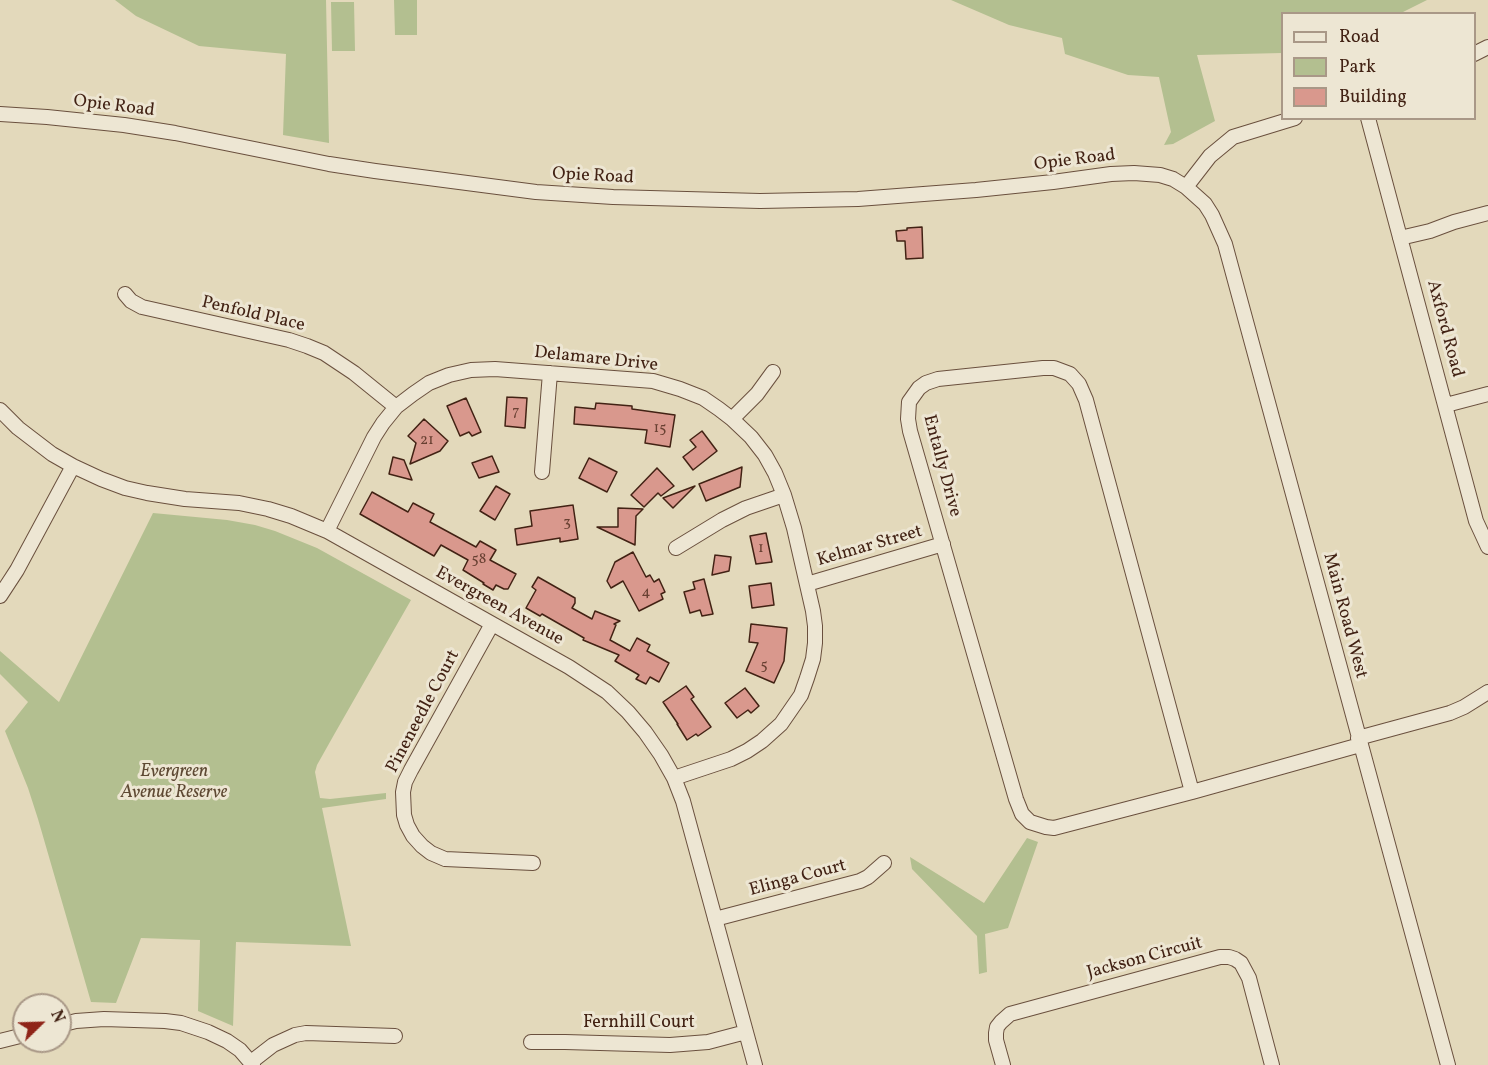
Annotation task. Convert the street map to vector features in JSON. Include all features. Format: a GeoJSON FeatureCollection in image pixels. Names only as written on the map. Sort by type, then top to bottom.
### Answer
{"type":"FeatureCollection","features":[{"type":"Feature","properties":{"kind":"street","name":"Opie Road"},"geometry":{"type":"LineString","coordinates":[[0,114],[124,125],[375,171],[536,192],[613,197],[760,201],[858,199],[976,190],[1134,172],[1160,175],[1173,179],[1186,187]]}},
{"type":"Feature","properties":{"kind":"street"},"geometry":{"type":"LineString","coordinates":[[1186,187],[1210,156],[1233,137],[1288,120]]}},
{"type":"Feature","properties":{"kind":"street","name":"Axford Road"},"geometry":{"type":"LineString","coordinates":[[1369,120],[1476,521],[1488,547]]}},
{"type":"Feature","properties":{"kind":"street","name":"Main Road West"},"geometry":{"type":"LineString","coordinates":[[1186,187],[1205,204],[1225,244],[1448,1065]]}},
{"type":"Feature","properties":{"kind":"street"},"geometry":{"type":"LineString","coordinates":[[1400,238],[1488,213]]}},
{"type":"Feature","properties":{"kind":"street","name":"Penfold Place"},"geometry":{"type":"LineString","coordinates":[[124,294],[131,302],[142,307],[289,340],[324,353],[354,373],[396,407]]}},
{"type":"Feature","properties":{"kind":"street","name":"Entally Drive"},"geometry":{"type":"LineString","coordinates":[[1192,792],[1086,400],[1079,384],[1070,374],[1054,368],[938,379],[926,383],[912,396],[908,408],[910,431],[1016,798],[1025,818],[1030,822],[1054,828],[1192,792],[1450,713],[1488,692]]}},
{"type":"Feature","properties":{"kind":"street","name":"Delamare Drive"},"geometry":{"type":"LineString","coordinates":[[327,531],[374,436],[396,407],[429,383],[449,375],[471,370],[495,369],[653,381],[703,398],[732,419],[751,437],[775,473],[794,528],[807,584],[815,626],[814,651],[801,695],[781,724],[747,751],[731,759],[674,778]]}},
{"type":"Feature","properties":{"kind":"street"},"geometry":{"type":"LineString","coordinates":[[732,419],[757,394],[773,372]]}},
{"type":"Feature","properties":{"kind":"street"},"geometry":{"type":"LineString","coordinates":[[542,472],[550,373]]}},
{"type":"Feature","properties":{"kind":"street"},"geometry":{"type":"LineString","coordinates":[[1446,405],[1488,394]]}},
{"type":"Feature","properties":{"kind":"street","name":"Evergreen Avenue"},"geometry":{"type":"LineString","coordinates":[[0,410],[40,446],[100,479],[147,494],[249,505],[291,516],[327,531],[569,667],[607,692],[645,732],[674,778],[686,810],[754,1065]]}},
{"type":"Feature","properties":{"kind":"street"},"geometry":{"type":"LineString","coordinates":[[0,596],[17,570],[73,466]]}},
{"type":"Feature","properties":{"kind":"street"},"geometry":{"type":"LineString","coordinates":[[676,548],[746,508],[784,495]]}},
{"type":"Feature","properties":{"kind":"street","name":"Kelmar Street"},"geometry":{"type":"LineString","coordinates":[[807,584],[943,544]]}},
{"type":"Feature","properties":{"kind":"street","name":"Pineneedle Court"},"geometry":{"type":"LineString","coordinates":[[492,624],[405,782],[402,803],[404,815],[410,830],[422,846],[445,859],[533,863]]}},
{"type":"Feature","properties":{"kind":"street","name":"Elinga Court"},"geometry":{"type":"LineString","coordinates":[[715,919],[860,881],[884,863]]}},
{"type":"Feature","properties":{"kind":"street","name":"Jackson Circuit"},"geometry":{"type":"LineString","coordinates":[[1003,1065],[996,1033],[997,1027],[1010,1014],[1220,957],[1229,957],[1241,963],[1249,978],[1272,1065]]}},
{"type":"Feature","properties":{"kind":"street"},"geometry":{"type":"LineString","coordinates":[[72,1022],[104,1018],[181,1023],[227,1041],[240,1050],[252,1063],[273,1045],[295,1035],[306,1033],[395,1036]]}},
{"type":"Feature","properties":{"kind":"street","name":"Fernhill Court"},"geometry":{"type":"LineString","coordinates":[[531,1042],[670,1045],[708,1042],[746,1032]]}},
{"type":"Feature","properties":{"kind":"green space"},"geometry":{"type":"Polygon","coordinates":[[[115,0],[326,0],[329,143],[283,135],[286,54],[199,46],[136,16],[115,0]]]}},
{"type":"Feature","properties":{"kind":"green space"},"geometry":{"type":"Polygon","coordinates":[[[394,0],[417,0],[417,35],[395,35],[394,0]]]}},
{"type":"Feature","properties":{"kind":"green space"},"geometry":{"type":"Polygon","coordinates":[[[951,0],[1427,0],[1403,12],[1281,12],[1281,53],[1197,55],[1215,121],[1173,144],[1164,145],[1171,132],[1159,77],[1128,75],[1065,54],[1062,38],[1009,25],[951,0]]]}},
{"type":"Feature","properties":{"kind":"green space"},"geometry":{"type":"Polygon","coordinates":[[[331,2],[354,2],[355,51],[332,51],[331,2]]]}},
{"type":"Feature","properties":{"kind":"green space","name":"Evergreen Avenue Reserve"},"geometry":{"type":"Polygon","coordinates":[[[153,513],[227,520],[275,531],[317,548],[411,600],[315,772],[320,798],[386,793],[386,799],[322,808],[351,946],[236,942],[233,1026],[198,1011],[200,940],[141,938],[116,1003],[91,1002],[38,819],[5,731],[28,702],[0,674],[0,651],[59,702],[153,513]]]}},
{"type":"Feature","properties":{"kind":"green space"},"geometry":{"type":"Polygon","coordinates":[[[1027,838],[1038,842],[1008,928],[985,934],[987,972],[979,974],[977,936],[912,869],[910,857],[984,903],[1027,838]]]}},
{"type":"Feature","properties":{"kind":"building"},"geometry":{"type":"Polygon","coordinates":[[[922,227],[923,258],[906,259],[905,241],[897,241],[896,231],[922,227]]]}},
{"type":"Feature","properties":{"kind":"building"},"geometry":{"type":"Polygon","coordinates":[[[507,397],[527,398],[525,428],[505,426],[507,397]]]}},
{"type":"Feature","properties":{"kind":"building"},"geometry":{"type":"Polygon","coordinates":[[[466,398],[481,432],[472,436],[469,432],[460,436],[447,406],[466,398]]]}},
{"type":"Feature","properties":{"kind":"building"},"geometry":{"type":"Polygon","coordinates":[[[596,403],[632,406],[632,409],[675,415],[670,447],[645,443],[647,430],[574,424],[575,407],[595,409],[596,403]]]}},
{"type":"Feature","properties":{"kind":"building"},"geometry":{"type":"Polygon","coordinates":[[[424,419],[448,441],[440,451],[410,464],[416,443],[408,436],[424,419]]]}},
{"type":"Feature","properties":{"kind":"building"},"geometry":{"type":"Polygon","coordinates":[[[702,431],[717,451],[693,470],[683,457],[696,447],[690,440],[702,431]]]}},
{"type":"Feature","properties":{"kind":"building"},"geometry":{"type":"Polygon","coordinates":[[[492,456],[499,472],[479,478],[472,463],[492,456]]]}},
{"type":"Feature","properties":{"kind":"building"},"geometry":{"type":"Polygon","coordinates":[[[393,457],[404,460],[412,480],[389,474],[393,457]]]}},
{"type":"Feature","properties":{"kind":"building"},"geometry":{"type":"Polygon","coordinates":[[[589,458],[617,472],[607,492],[579,478],[589,458]]]}},
{"type":"Feature","properties":{"kind":"building"},"geometry":{"type":"Polygon","coordinates":[[[742,467],[740,487],[706,501],[699,484],[742,467]]]}},
{"type":"Feature","properties":{"kind":"building"},"geometry":{"type":"Polygon","coordinates":[[[657,468],[674,486],[661,496],[658,493],[644,507],[631,495],[657,468]]]}},
{"type":"Feature","properties":{"kind":"building"},"geometry":{"type":"Polygon","coordinates":[[[496,486],[510,494],[495,520],[480,511],[496,486]]]}},
{"type":"Feature","properties":{"kind":"building"},"geometry":{"type":"Polygon","coordinates":[[[695,486],[673,508],[663,498],[695,486]]]}},
{"type":"Feature","properties":{"kind":"building"},"geometry":{"type":"Polygon","coordinates":[[[372,492],[408,512],[413,503],[434,514],[430,522],[476,547],[480,541],[496,550],[490,560],[516,574],[508,589],[496,585],[493,590],[483,584],[463,570],[468,560],[441,545],[434,556],[360,514],[372,492]]]}},
{"type":"Feature","properties":{"kind":"building"},"geometry":{"type":"Polygon","coordinates":[[[573,505],[578,539],[560,542],[560,538],[517,545],[515,529],[532,526],[530,511],[573,505]]]}},
{"type":"Feature","properties":{"kind":"building"},"geometry":{"type":"Polygon","coordinates":[[[618,508],[643,509],[636,516],[635,545],[597,527],[618,527],[618,508]]]}},
{"type":"Feature","properties":{"kind":"building"},"geometry":{"type":"Polygon","coordinates":[[[766,533],[772,562],[756,564],[750,536],[766,533]]]}},
{"type":"Feature","properties":{"kind":"building"},"geometry":{"type":"Polygon","coordinates":[[[633,552],[646,577],[650,575],[654,582],[659,579],[665,592],[661,594],[663,599],[639,611],[623,581],[611,588],[607,581],[615,562],[633,552]]]}},
{"type":"Feature","properties":{"kind":"building"},"geometry":{"type":"Polygon","coordinates":[[[715,555],[731,557],[729,571],[712,575],[715,555]]]}},
{"type":"Feature","properties":{"kind":"building"},"geometry":{"type":"Polygon","coordinates":[[[538,577],[575,598],[572,608],[592,619],[595,611],[620,621],[614,624],[616,625],[610,640],[630,651],[637,638],[650,645],[647,651],[669,663],[659,682],[650,677],[646,684],[636,679],[639,675],[615,661],[619,655],[583,640],[584,638],[542,614],[540,616],[526,608],[536,590],[532,587],[538,577]]]}},
{"type":"Feature","properties":{"kind":"building"},"geometry":{"type":"Polygon","coordinates":[[[704,579],[713,614],[702,616],[700,610],[690,613],[684,592],[695,589],[693,582],[704,579]]]}},
{"type":"Feature","properties":{"kind":"building"},"geometry":{"type":"Polygon","coordinates":[[[771,583],[774,605],[752,608],[749,586],[771,583]]]}},
{"type":"Feature","properties":{"kind":"building"},"geometry":{"type":"Polygon","coordinates":[[[751,624],[787,628],[784,661],[774,683],[746,671],[758,643],[749,642],[751,624]]]}},
{"type":"Feature","properties":{"kind":"building"},"geometry":{"type":"Polygon","coordinates":[[[686,686],[694,697],[691,699],[711,727],[687,740],[663,702],[686,686]]]}},
{"type":"Feature","properties":{"kind":"building"},"geometry":{"type":"Polygon","coordinates":[[[745,688],[759,706],[751,713],[748,710],[737,718],[725,703],[745,688]]]}}]}
